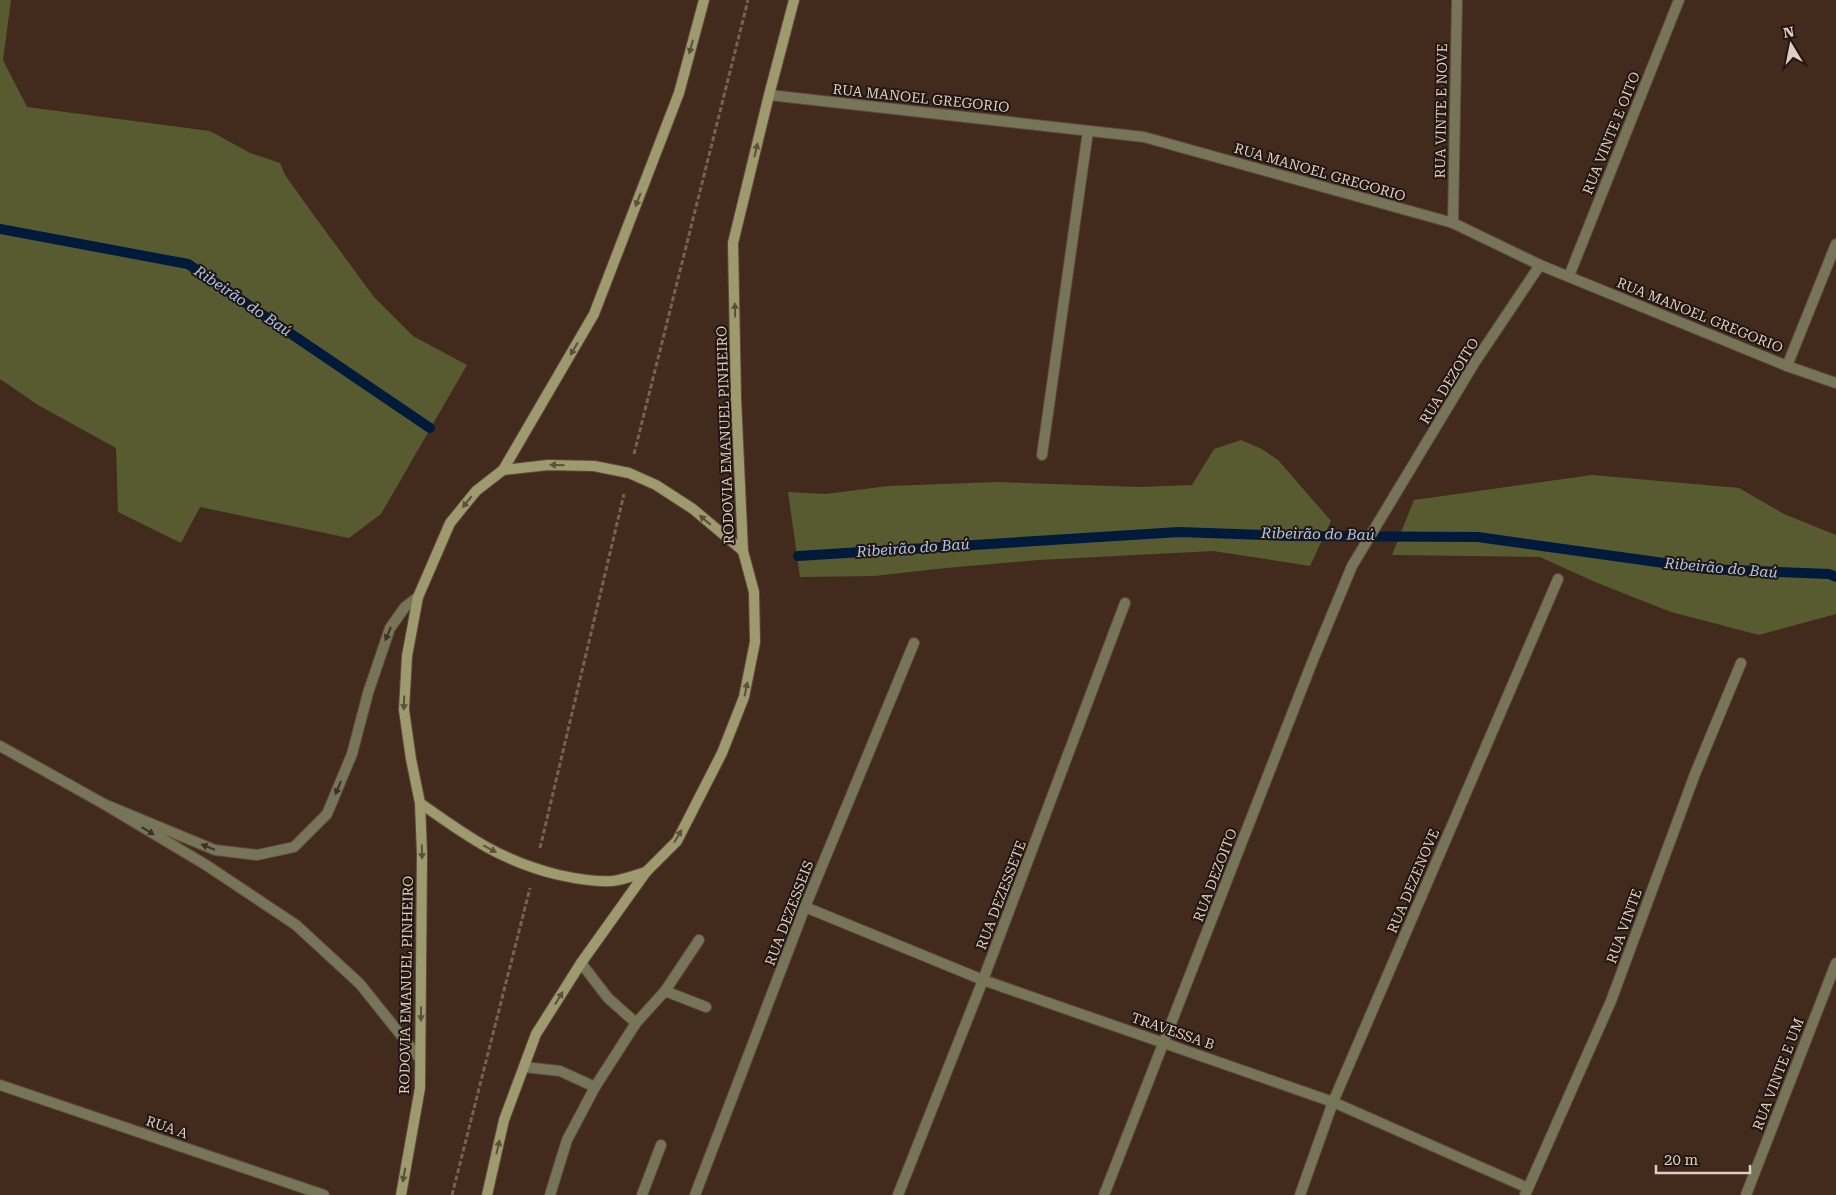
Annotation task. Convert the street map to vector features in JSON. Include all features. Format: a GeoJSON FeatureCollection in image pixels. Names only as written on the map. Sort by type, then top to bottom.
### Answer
{"type":"FeatureCollection","features":[{"type":"Feature","properties":{"kind":"main road"},"geometry":{"type":"LineString","coordinates":[[503,470],[594,314],[679,93],[704,0]]}},
{"type":"Feature","properties":{"kind":"main road","name":"RODOVIA EMANUEL PINHEIRO"},"geometry":{"type":"LineString","coordinates":[[487,1195],[504,1120],[536,1034],[581,963],[646,872],[677,841],[722,753],[744,698],[755,642],[754,592],[743,551],[736,398],[734,243],[794,0]]}},
{"type":"Feature","properties":{"kind":"main road"},"geometry":{"type":"LineString","coordinates":[[503,470],[548,465],[594,466],[629,473],[656,485],[693,509],[743,551]]}},
{"type":"Feature","properties":{"kind":"main road","name":"RODOVIA EMANUEL PINHEIRO"},"geometry":{"type":"LineString","coordinates":[[401,1195],[420,1088],[422,854],[420,803],[404,710],[407,656],[418,597],[450,523],[476,491],[503,470]]}},
{"type":"Feature","properties":{"kind":"main road"},"geometry":{"type":"LineString","coordinates":[[420,803],[474,841],[507,858],[535,869],[585,881],[614,881],[646,872]]}},
{"type":"Feature","properties":{"kind":"street","name":"RUA VINTE E NOVE"},"geometry":{"type":"LineString","coordinates":[[1453,223],[1456,0]]}},
{"type":"Feature","properties":{"kind":"street","name":"RUA VINTE E OITO"},"geometry":{"type":"LineString","coordinates":[[1569,276],[1679,0]]}},
{"type":"Feature","properties":{"kind":"street","name":"RUA MANOEL GREGORIO"},"geometry":{"type":"LineString","coordinates":[[769,95],[1144,137],[1453,223],[1540,265],[1786,366],[1836,383]]}},
{"type":"Feature","properties":{"kind":"street"},"geometry":{"type":"LineString","coordinates":[[1042,456],[1088,131]]}},
{"type":"Feature","properties":{"kind":"street"},"geometry":{"type":"LineString","coordinates":[[1786,366],[1836,244]]}},
{"type":"Feature","properties":{"kind":"street","name":"RUA DEZOITO"},"geometry":{"type":"LineString","coordinates":[[1104,1195],[1313,660],[1352,566],[1475,362],[1540,265]]}},
{"type":"Feature","properties":{"kind":"street","name":"RUA DEZENOVE"},"geometry":{"type":"LineString","coordinates":[[1300,1195],[1333,1102],[1558,579]]}},
{"type":"Feature","properties":{"kind":"street"},"geometry":{"type":"LineString","coordinates":[[104,804],[215,850],[257,854],[294,847],[327,814],[352,754],[368,693],[390,628],[405,607],[418,597]]}},
{"type":"Feature","properties":{"kind":"street","name":"RUA DEZESSETE"},"geometry":{"type":"LineString","coordinates":[[898,1195],[983,980],[1125,603]]}},
{"type":"Feature","properties":{"kind":"street","name":"RUA DEZESSEIS"},"geometry":{"type":"LineString","coordinates":[[695,1195],[805,907],[914,643]]}},
{"type":"Feature","properties":{"kind":"street","name":"RUA VINTE"},"geometry":{"type":"LineString","coordinates":[[1527,1192],[1611,1001],[1695,774],[1741,663]]}},
{"type":"Feature","properties":{"kind":"street"},"geometry":{"type":"LineString","coordinates":[[0,746],[13,755],[104,804],[206,865],[296,925],[360,984],[420,1059]]}},
{"type":"Feature","properties":{"kind":"street","name":"TRAVESSA B"},"geometry":{"type":"LineString","coordinates":[[805,907],[983,980],[1333,1102],[1527,1192]]}},
{"type":"Feature","properties":{"kind":"street"},"geometry":{"type":"LineString","coordinates":[[550,1195],[567,1140],[595,1087],[636,1023],[665,991],[699,940]]}},
{"type":"Feature","properties":{"kind":"street"},"geometry":{"type":"LineString","coordinates":[[581,963],[608,998],[636,1023]]}},
{"type":"Feature","properties":{"kind":"street","name":"RUA VINTE E UM"},"geometry":{"type":"LineString","coordinates":[[1746,1195],[1836,963]]}},
{"type":"Feature","properties":{"kind":"street"},"geometry":{"type":"LineString","coordinates":[[665,991],[706,1006]]}},
{"type":"Feature","properties":{"kind":"street"},"geometry":{"type":"LineString","coordinates":[[524,1067],[560,1071],[595,1087]]}},
{"type":"Feature","properties":{"kind":"street","name":"RUA A"},"geometry":{"type":"LineString","coordinates":[[0,1085],[324,1195]]}},
{"type":"Feature","properties":{"kind":"street"},"geometry":{"type":"LineString","coordinates":[[642,1195],[661,1146]]}},
{"type":"Feature","properties":{"kind":"path"},"geometry":{"type":"LineString","coordinates":[[452,1195],[535,869],[629,473],[748,0]]}},
{"type":"Feature","properties":{"kind":"green space"},"geometry":{"type":"Polygon","coordinates":[[[0,0],[11,0],[3,60],[27,107],[210,131],[250,153],[280,163],[285,175],[374,297],[413,336],[467,365],[381,514],[349,538],[200,507],[181,543],[118,512],[116,448],[38,405],[0,379],[0,0]]]}},
{"type":"Feature","properties":{"kind":"green space"},"geometry":{"type":"Polygon","coordinates":[[[1241,440],[1262,449],[1278,460],[1331,521],[1310,566],[1213,551],[1038,560],[874,576],[800,577],[788,492],[826,494],[888,486],[998,482],[1140,487],[1192,485],[1214,449],[1241,440]]]}},
{"type":"Feature","properties":{"kind":"green space"},"geometry":{"type":"Polygon","coordinates":[[[1592,475],[1739,488],[1784,514],[1836,535],[1836,614],[1759,635],[1671,612],[1595,582],[1540,557],[1392,555],[1414,500],[1592,475]]]}},
{"type":"Feature","properties":{"kind":"waterway","name":"Ribeirão do Baú"},"geometry":{"type":"LineString","coordinates":[[0,229],[188,264],[430,428]]}},
{"type":"Feature","properties":{"kind":"waterway","name":"Ribeirão do Baú"},"geometry":{"type":"LineString","coordinates":[[798,556],[1179,532],[1290,536],[1478,537],[1707,569],[1829,574],[1836,577]]}}]}
